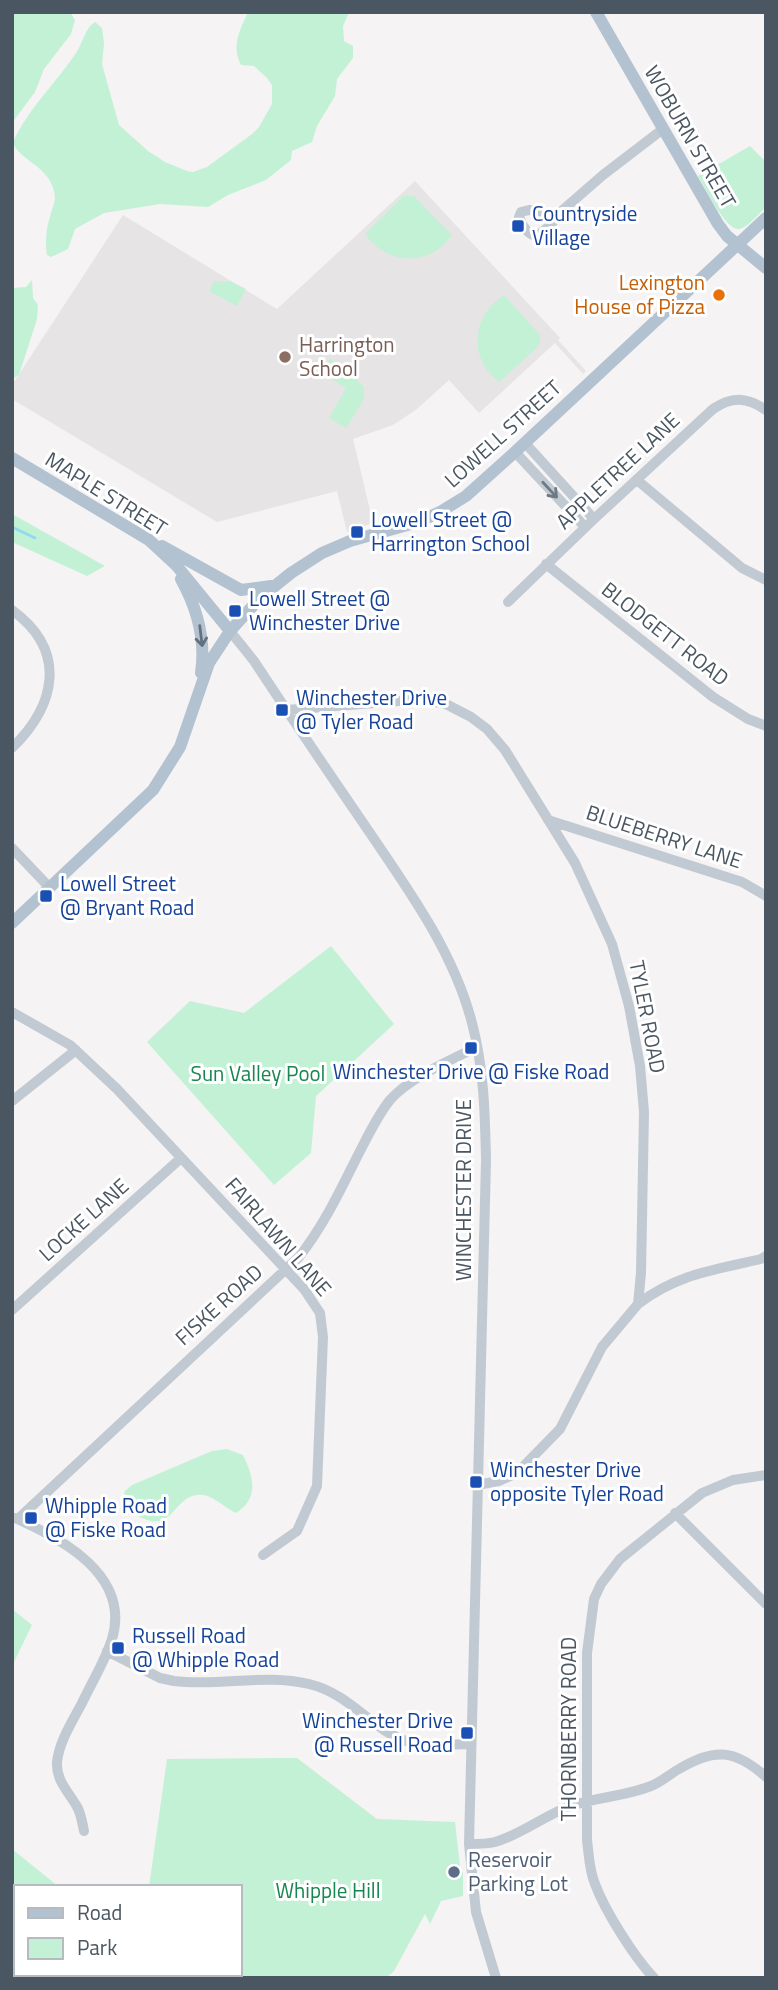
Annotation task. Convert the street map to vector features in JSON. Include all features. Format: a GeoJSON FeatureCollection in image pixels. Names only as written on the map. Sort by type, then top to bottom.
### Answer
{"type":"FeatureCollection","features":[{"type":"Feature","properties":{"kind":"main road","name":"WOBURN STREET"},"geometry":{"type":"LineString","coordinates":[[596,12],[718,225],[737,245],[766,268]]}},
{"type":"Feature","properties":{"kind":"main road","name":"LOWELL STREET"},"geometry":{"type":"LineString","coordinates":[[12,923],[153,790],[180,747],[206,669],[230,631],[251,607],[307,561],[337,547],[412,524],[440,512],[466,496],[766,218]]}},
{"type":"Feature","properties":{"kind":"main road","name":"MAPLE STREET"},"geometry":{"type":"LineString","coordinates":[[12,458],[149,540],[164,553],[230,631]]}},
{"type":"Feature","properties":{"kind":"main road"},"geometry":{"type":"LineString","coordinates":[[149,540],[240,590],[275,585]]}},
{"type":"Feature","properties":{"kind":"main road"},"geometry":{"type":"LineString","coordinates":[[164,553],[187,591],[200,630],[202,667],[192,712]]}},
{"type":"Feature","properties":{"kind":"street"},"geometry":{"type":"LineString","coordinates":[[557,215],[663,129]]}},
{"type":"Feature","properties":{"kind":"street","name":"APPLETREE LANE"},"geometry":{"type":"LineString","coordinates":[[508,602],[585,527],[723,402],[733,398],[746,399],[766,410]]}},
{"type":"Feature","properties":{"kind":"street"},"geometry":{"type":"LineString","coordinates":[[520,448],[594,519]]}},
{"type":"Feature","properties":{"kind":"street"},"geometry":{"type":"LineString","coordinates":[[520,448],[585,527]]}},
{"type":"Feature","properties":{"kind":"street"},"geometry":{"type":"LineString","coordinates":[[636,480],[742,568],[766,580]]}},
{"type":"Feature","properties":{"kind":"street","name":"BLODGETT ROAD"},"geometry":{"type":"LineString","coordinates":[[546,565],[713,697],[748,719],[766,726]]}},
{"type":"Feature","properties":{"kind":"street"},"geometry":{"type":"LineString","coordinates":[[12,610],[37,634],[46,652],[49,673],[45,706],[33,727],[12,748]]}},
{"type":"Feature","properties":{"kind":"street","name":"WINCHESTER DRIVE"},"geometry":{"type":"LineString","coordinates":[[230,631],[395,870],[445,951],[472,1022],[477,1047],[485,1098],[486,1160],[469,1844],[476,1912],[496,1978]]}},
{"type":"Feature","properties":{"kind":"street","name":"TYLER ROAD"},"geometry":{"type":"LineString","coordinates":[[287,710],[411,699],[444,703],[471,717],[487,729],[505,750],[575,863],[612,944],[637,1045],[644,1112],[638,1304]]}},
{"type":"Feature","properties":{"kind":"street","name":"BLUEBERRY LANE"},"geometry":{"type":"LineString","coordinates":[[548,820],[742,882],[766,896]]}},
{"type":"Feature","properties":{"kind":"street"},"geometry":{"type":"LineString","coordinates":[[12,848],[50,888]]}},
{"type":"Feature","properties":{"kind":"street","name":"FAIRLAWN LANE"},"geometry":{"type":"LineString","coordinates":[[12,1012],[23,1020],[57,1035],[76,1050],[144,1117],[312,1299],[322,1321],[318,1477],[311,1503],[299,1529],[263,1555]]}},
{"type":"Feature","properties":{"kind":"street","name":"FISKE ROAD"},"geometry":{"type":"LineString","coordinates":[[15,1518],[286,1270],[316,1236],[372,1128],[391,1099],[425,1075],[477,1047]]}},
{"type":"Feature","properties":{"kind":"street"},"geometry":{"type":"LineString","coordinates":[[12,1101],[76,1050]]}},
{"type":"Feature","properties":{"kind":"street","name":"LOCKE LANE"},"geometry":{"type":"LineString","coordinates":[[12,1310],[181,1158]]}},
{"type":"Feature","properties":{"kind":"street"},"geometry":{"type":"LineString","coordinates":[[477,1485],[499,1481],[517,1473],[560,1429],[602,1347],[638,1304],[653,1292],[678,1279],[766,1256]]}},
{"type":"Feature","properties":{"kind":"street","name":"THORNBERRY ROAD"},"geometry":{"type":"LineString","coordinates":[[654,1978],[626,1940],[594,1883],[587,1840],[587,1653],[594,1599],[601,1584],[621,1559],[675,1513],[717,1485],[766,1475]]}},
{"type":"Feature","properties":{"kind":"street"},"geometry":{"type":"LineString","coordinates":[[675,1513],[766,1604]]}},
{"type":"Feature","properties":{"kind":"street"},"geometry":{"type":"LineString","coordinates":[[15,1518],[43,1530],[87,1561],[106,1584],[114,1600],[114,1633],[59,1751],[57,1764],[60,1782],[78,1809],[84,1830]]}},
{"type":"Feature","properties":{"kind":"street"},"geometry":{"type":"LineString","coordinates":[[107,1651],[160,1678],[174,1681],[286,1681],[310,1684],[338,1695],[405,1741],[417,1744],[471,1744]]}},
{"type":"Feature","properties":{"kind":"street"},"geometry":{"type":"LineString","coordinates":[[469,1844],[497,1842],[565,1808],[624,1795],[650,1786],[688,1763],[721,1755],[742,1758],[766,1777]]}},
{"type":"Feature","properties":{"kind":"shaded area","name":"Harrington School"},"geometry":{"type":"Polygon","coordinates":[[[415,181],[560,338],[558,340],[586,371],[583,374],[555,343],[479,413],[449,380],[417,409],[393,425],[353,439],[373,523],[347,532],[337,491],[217,522],[12,399],[12,385],[123,215],[277,309],[415,181]]]}},
{"type":"Feature","properties":{"kind":"green space"},"geometry":{"type":"Polygon","coordinates":[[[12,12],[70,12],[75,20],[71,34],[44,69],[35,92],[12,123],[12,12]]]}},
{"type":"Feature","properties":{"kind":"green space"},"geometry":{"type":"Polygon","coordinates":[[[248,12],[349,12],[343,26],[344,41],[353,46],[353,58],[337,79],[335,96],[317,126],[312,142],[292,151],[291,160],[266,180],[228,195],[208,207],[160,204],[104,213],[75,229],[68,249],[51,257],[47,255],[47,231],[55,201],[54,191],[46,175],[21,154],[13,142],[26,118],[76,53],[89,28],[95,22],[102,28],[102,64],[119,125],[165,162],[193,172],[207,167],[252,134],[272,104],[272,85],[267,78],[254,66],[241,65],[238,58],[238,38],[248,12]]]}},
{"type":"Feature","properties":{"kind":"green space"},"geometry":{"type":"Polygon","coordinates":[[[750,146],[766,162],[766,207],[750,223],[739,229],[734,228],[722,216],[698,176],[750,146]]]}},
{"type":"Feature","properties":{"kind":"green space"},"geometry":{"type":"Polygon","coordinates":[[[403,196],[414,196],[452,235],[443,246],[420,257],[396,257],[374,244],[365,234],[403,196]]]}},
{"type":"Feature","properties":{"kind":"green space"},"geometry":{"type":"Polygon","coordinates":[[[32,280],[33,298],[38,305],[37,319],[19,375],[12,379],[12,288],[26,287],[32,280]]]}},
{"type":"Feature","properties":{"kind":"green space"},"geometry":{"type":"Polygon","coordinates":[[[214,281],[232,282],[246,289],[237,306],[209,291],[214,281]]]}},
{"type":"Feature","properties":{"kind":"green space"},"geometry":{"type":"Polygon","coordinates":[[[504,295],[540,335],[540,345],[499,382],[482,361],[478,337],[485,314],[504,295]]]}},
{"type":"Feature","properties":{"kind":"green space"},"geometry":{"type":"Polygon","coordinates":[[[330,359],[355,374],[353,376],[364,387],[364,399],[346,428],[329,418],[346,388],[322,373],[330,359]]]}},
{"type":"Feature","properties":{"kind":"green space"},"geometry":{"type":"Polygon","coordinates":[[[12,514],[105,566],[87,576],[12,542],[12,514]]]}},
{"type":"Feature","properties":{"kind":"green space","name":"Sun Valley Pool"},"geometry":{"type":"Polygon","coordinates":[[[331,946],[394,1024],[316,1096],[311,1153],[274,1185],[147,1042],[190,1001],[244,1013],[331,946]]]}},
{"type":"Feature","properties":{"kind":"green space"},"geometry":{"type":"Polygon","coordinates":[[[227,1449],[243,1455],[252,1479],[249,1501],[236,1513],[213,1498],[202,1495],[189,1497],[167,1518],[160,1521],[142,1518],[130,1507],[124,1492],[132,1485],[212,1451],[227,1449]]]}},
{"type":"Feature","properties":{"kind":"green space"},"geometry":{"type":"Polygon","coordinates":[[[12,1609],[32,1625],[12,1666],[12,1609]]]}},
{"type":"Feature","properties":{"kind":"green space","name":"Whipple Hill"},"geometry":{"type":"Polygon","coordinates":[[[297,1758],[377,1819],[455,1822],[463,1873],[463,1896],[441,1901],[430,1924],[425,1914],[394,1971],[386,1978],[12,1978],[12,1849],[57,1885],[14,1885],[14,1976],[242,1976],[242,1885],[149,1885],[167,1759],[297,1758]]]}},
{"type":"Feature","properties":{"kind":"waterway"},"geometry":{"type":"LineString","coordinates":[[12,527],[35,538]]}},
{"type":"Feature","properties":{"kind":"place","name":"Countryside Village"},"geometry":{"type":"Point","coordinates":[518,226]}},
{"type":"Feature","properties":{"kind":"place","name":"Lexington House of Pizza"},"geometry":{"type":"Point","coordinates":[719,295]}},
{"type":"Feature","properties":{"kind":"place","name":"Harrington School"},"geometry":{"type":"Point","coordinates":[285,357]}},
{"type":"Feature","properties":{"kind":"place","name":"Lowell Street @ Harrington School"},"geometry":{"type":"Point","coordinates":[357,532]}},
{"type":"Feature","properties":{"kind":"place","name":"Lowell Street @ Winchester Drive"},"geometry":{"type":"Point","coordinates":[235,611]}},
{"type":"Feature","properties":{"kind":"place","name":"Winchester Drive @ Tyler Road"},"geometry":{"type":"Point","coordinates":[282,710]}},
{"type":"Feature","properties":{"kind":"place","name":"Lowell Street @ Bryant Road"},"geometry":{"type":"Point","coordinates":[46,896]}},
{"type":"Feature","properties":{"kind":"place","name":"Winchester Drive @ Fiske Road"},"geometry":{"type":"Point","coordinates":[471,1048]}},
{"type":"Feature","properties":{"kind":"place","name":"Winchester Drive opposite Tyler Road"},"geometry":{"type":"Point","coordinates":[476,1482]}},
{"type":"Feature","properties":{"kind":"place","name":"Whipple Road @ Fiske Road"},"geometry":{"type":"Point","coordinates":[31,1518]}},
{"type":"Feature","properties":{"kind":"place","name":"Russell Road @ Whipple Road"},"geometry":{"type":"Point","coordinates":[118,1648]}},
{"type":"Feature","properties":{"kind":"place","name":"Winchester Drive @ Russell Road"},"geometry":{"type":"Point","coordinates":[467,1733]}},
{"type":"Feature","properties":{"kind":"place","name":"Reservoir Parking Lot"},"geometry":{"type":"Point","coordinates":[454,1872]}}]}
